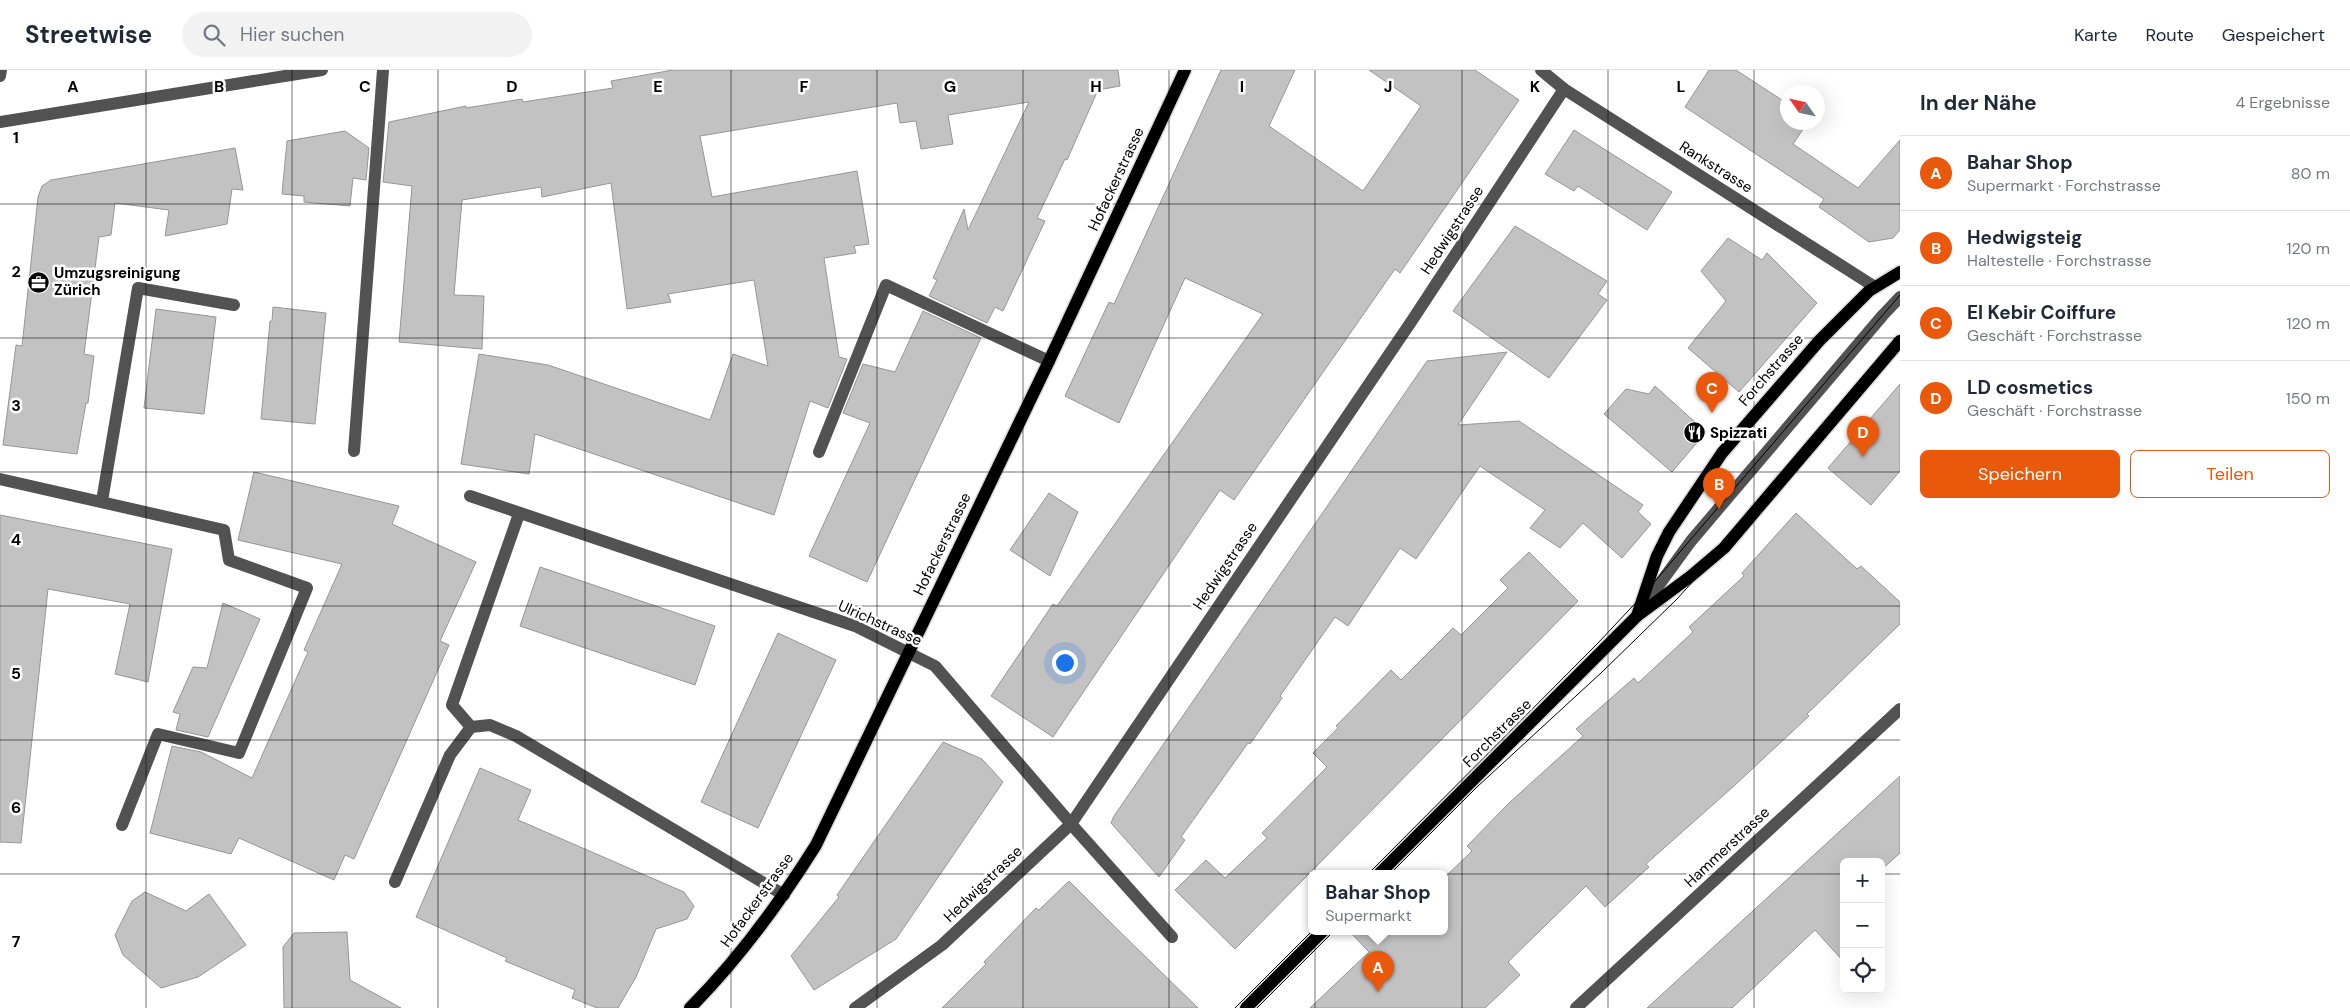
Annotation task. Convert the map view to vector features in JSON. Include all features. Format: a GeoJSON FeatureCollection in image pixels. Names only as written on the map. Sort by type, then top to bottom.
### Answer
{"type":"FeatureCollection","features":[{"type":"Feature","properties":{"kind":"main road","name":"Hofackerstrasse"},"geometry":{"type":"LineString","coordinates":[[690,1008],[719,978],[784,895],[824,827],[1049,361],[1185,70]]}},
{"type":"Feature","properties":{"kind":"main road","name":"Forchstrasse"},"geometry":{"type":"LineString","coordinates":[[1636,616],[1657,556],[1669,532],[1722,453],[1819,341],[1875,287],[1900,272]]}},
{"type":"Feature","properties":{"kind":"main road","name":"Forchstrasse"},"geometry":{"type":"LineString","coordinates":[[1383,870],[1636,616],[1692,576],[1724,548],[1900,341]]}},
{"type":"Feature","properties":{"kind":"main road"},"geometry":{"type":"LineString","coordinates":[[1246,1008],[1319,935]]}},
{"type":"Feature","properties":{"kind":"street"},"geometry":{"type":"LineString","coordinates":[[0,76],[1,70]]}},
{"type":"Feature","properties":{"kind":"street"},"geometry":{"type":"LineString","coordinates":[[0,122],[322,70]]}},
{"type":"Feature","properties":{"kind":"street"},"geometry":{"type":"LineString","coordinates":[[354,452],[383,70]]}},
{"type":"Feature","properties":{"kind":"street","name":"Rankstrasse"},"geometry":{"type":"LineString","coordinates":[[1541,70],[1564,89],[1875,287]]}},
{"type":"Feature","properties":{"kind":"street","name":"Hedwigstrasse"},"geometry":{"type":"LineString","coordinates":[[855,1008],[942,946],[1070,824],[1412,319],[1564,89]]}},
{"type":"Feature","properties":{"kind":"street"},"geometry":{"type":"LineString","coordinates":[[819,452],[886,285],[1049,361]]}},
{"type":"Feature","properties":{"kind":"street"},"geometry":{"type":"LineString","coordinates":[[102,502],[138,288],[234,305]]}},
{"type":"Feature","properties":{"kind":"street","name":"Forchstrasse"},"geometry":{"type":"LineString","coordinates":[[1636,616],[1691,541],[1882,315],[1900,297]]}},
{"type":"Feature","properties":{"kind":"street"},"geometry":{"type":"LineString","coordinates":[[0,479],[224,530],[229,560],[307,588],[239,753],[158,734],[122,826]]}},
{"type":"Feature","properties":{"kind":"street","name":"Ulrichstrasse"},"geometry":{"type":"LineString","coordinates":[[470,496],[518,514],[855,626],[935,666],[1070,824],[1172,937]]}},
{"type":"Feature","properties":{"kind":"street"},"geometry":{"type":"LineString","coordinates":[[471,728],[452,706],[518,514]]}},
{"type":"Feature","properties":{"kind":"street","name":"Hammerstrasse"},"geometry":{"type":"LineString","coordinates":[[1576,1008],[1900,709]]}},
{"type":"Feature","properties":{"kind":"street"},"geometry":{"type":"LineString","coordinates":[[395,882],[450,755],[471,728],[490,725],[516,736],[784,895]]}},
{"type":"Feature","properties":{"kind":"building"},"geometry":{"type":"Polygon","coordinates":[[[673,70],[1118,70],[1120,86],[1098,90],[1067,160],[1065,159],[1037,218],[1045,221],[1003,311],[995,307],[987,323],[929,296],[937,280],[933,278],[964,209],[968,230],[1029,102],[948,115],[953,144],[921,149],[916,121],[900,123],[897,103],[700,136],[712,197],[857,171],[869,244],[854,246],[856,253],[824,258],[839,357],[847,359],[828,408],[810,401],[774,515],[535,434],[529,474],[461,464],[479,354],[548,365],[710,420],[733,354],[768,366],[754,280],[668,294],[671,302],[627,309],[611,183],[542,197],[541,187],[462,200],[454,295],[484,296],[482,349],[399,342],[412,186],[383,182],[389,122],[466,106],[466,108],[522,99],[523,102],[613,88],[611,81],[673,70]]]}},
{"type":"Feature","properties":{"kind":"building"},"geometry":{"type":"Polygon","coordinates":[[[1221,70],[1295,70],[1269,126],[1363,191],[1421,106],[1369,70],[1475,70],[1519,100],[1400,273],[1395,269],[1234,500],[1220,490],[1053,737],[991,696],[1053,604],[1057,606],[1263,314],[1185,278],[1119,423],[1065,396],[1109,302],[1114,304],[1221,70]]]}},
{"type":"Feature","properties":{"kind":"building"},"geometry":{"type":"Polygon","coordinates":[[[1709,70],[1736,70],[1780,99],[1780,130],[1803,130],[1793,144],[1858,188],[1900,140],[1900,230],[1893,238],[1869,242],[1819,207],[1824,199],[1685,107],[1709,70]]]}},
{"type":"Feature","properties":{"kind":"building"},"geometry":{"type":"Polygon","coordinates":[[[1574,130],[1672,192],[1647,230],[1578,186],[1574,191],[1545,174],[1574,130]]]}},
{"type":"Feature","properties":{"kind":"building"},"geometry":{"type":"Polygon","coordinates":[[[345,131],[369,148],[366,180],[353,178],[350,206],[304,202],[304,196],[282,194],[287,141],[345,131]]]}},
{"type":"Feature","properties":{"kind":"building"},"geometry":{"type":"Polygon","coordinates":[[[235,148],[243,190],[232,189],[227,224],[165,236],[169,210],[115,203],[111,235],[99,237],[84,354],[94,356],[88,403],[86,403],[77,454],[3,445],[16,345],[22,346],[38,197],[42,186],[51,180],[235,148]]]}},
{"type":"Feature","properties":{"kind":"building"},"geometry":{"type":"Polygon","coordinates":[[[1515,226],[1607,281],[1598,294],[1607,300],[1549,378],[1453,311],[1515,226]]]}},
{"type":"Feature","properties":{"kind":"building"},"geometry":{"type":"Polygon","coordinates":[[[1728,238],[1762,260],[1767,253],[1817,303],[1739,392],[1688,348],[1726,301],[1701,271],[1728,238]]]}},
{"type":"Feature","properties":{"kind":"building"},"geometry":{"type":"Polygon","coordinates":[[[273,307],[326,313],[315,424],[261,419],[273,307]]]}},
{"type":"Feature","properties":{"kind":"building"},"geometry":{"type":"Polygon","coordinates":[[[156,309],[216,317],[204,414],[144,408],[156,309]]]}},
{"type":"Feature","properties":{"kind":"building"},"geometry":{"type":"Polygon","coordinates":[[[923,311],[981,338],[867,582],[809,556],[870,423],[843,413],[863,364],[895,372],[923,311]]]}},
{"type":"Feature","properties":{"kind":"building"},"geometry":{"type":"Polygon","coordinates":[[[1507,352],[1458,425],[1519,421],[1643,505],[1638,512],[1651,524],[1622,558],[1583,523],[1560,548],[1530,528],[1545,510],[1480,466],[1416,559],[1400,548],[1348,626],[1335,617],[1280,696],[1282,698],[1250,744],[1248,743],[1181,837],[1185,840],[1159,877],[1111,823],[1114,816],[1427,361],[1507,352]]]}},
{"type":"Feature","properties":{"kind":"building"},"geometry":{"type":"Polygon","coordinates":[[[1900,384],[1900,471],[1871,505],[1828,468],[1900,384]]]}},
{"type":"Feature","properties":{"kind":"building"},"geometry":{"type":"Polygon","coordinates":[[[1655,386],[1706,432],[1672,472],[1604,414],[1626,389],[1649,394],[1655,386]]]}},
{"type":"Feature","properties":{"kind":"building"},"geometry":{"type":"Polygon","coordinates":[[[254,472],[399,506],[392,524],[476,562],[440,641],[449,645],[354,859],[345,855],[334,880],[239,838],[231,854],[150,833],[172,746],[201,752],[252,778],[308,652],[304,650],[342,564],[238,540],[254,472]]]}},
{"type":"Feature","properties":{"kind":"building"},"geometry":{"type":"Polygon","coordinates":[[[1049,493],[1078,512],[1050,576],[1010,550],[1049,493]]]}},
{"type":"Feature","properties":{"kind":"building"},"geometry":{"type":"Polygon","coordinates":[[[1796,513],[1857,569],[1861,566],[1900,602],[1900,624],[1807,714],[1809,716],[1646,864],[1649,867],[1605,907],[1586,886],[1508,962],[1520,975],[1485,1008],[1310,1008],[1369,952],[1353,935],[1448,935],[1448,874],[1472,851],[1467,846],[1509,803],[1583,736],[1576,729],[1634,678],[1638,683],[1693,632],[1689,627],[1744,576],[1742,573],[1796,513]]]}},
{"type":"Feature","properties":{"kind":"building"},"geometry":{"type":"Polygon","coordinates":[[[0,515],[172,549],[148,682],[115,674],[130,604],[48,589],[21,843],[0,842],[0,515]]]}},
{"type":"Feature","properties":{"kind":"building"},"geometry":{"type":"Polygon","coordinates":[[[1529,552],[1578,601],[1313,870],[1308,870],[1308,875],[1235,949],[1175,890],[1206,860],[1225,878],[1267,838],[1262,833],[1327,767],[1313,753],[1338,728],[1336,726],[1391,670],[1401,680],[1453,628],[1461,635],[1508,588],[1500,580],[1529,552]]]}},
{"type":"Feature","properties":{"kind":"building"},"geometry":{"type":"Polygon","coordinates":[[[540,567],[715,626],[695,685],[520,626],[540,567]]]}},
{"type":"Feature","properties":{"kind":"building"},"geometry":{"type":"Polygon","coordinates":[[[223,603],[260,619],[208,737],[176,730],[180,714],[173,712],[193,667],[207,668],[223,603]]]}},
{"type":"Feature","properties":{"kind":"building"},"geometry":{"type":"Polygon","coordinates":[[[778,633],[836,660],[758,828],[701,802],[778,633]]]}},
{"type":"Feature","properties":{"kind":"building"},"geometry":{"type":"Polygon","coordinates":[[[943,742],[982,759],[1003,782],[896,939],[814,990],[791,956],[839,897],[837,895],[943,742]]]}},
{"type":"Feature","properties":{"kind":"building"},"geometry":{"type":"Polygon","coordinates":[[[480,768],[531,790],[518,820],[684,892],[694,906],[687,919],[656,929],[636,977],[618,1008],[597,1008],[572,998],[575,990],[505,961],[507,958],[416,917],[480,768]]]}},
{"type":"Feature","properties":{"kind":"building"},"geometry":{"type":"Polygon","coordinates":[[[1900,776],[1900,853],[1885,866],[1885,858],[1840,858],[1840,958],[1815,930],[1732,1008],[1647,1008],[1900,776]]]}},
{"type":"Feature","properties":{"kind":"building"},"geometry":{"type":"Polygon","coordinates":[[[1069,881],[1198,1008],[942,1008],[986,964],[984,962],[1036,908],[1039,910],[1069,881]]]}},
{"type":"Feature","properties":{"kind":"building"},"geometry":{"type":"Polygon","coordinates":[[[145,892],[186,911],[209,894],[246,945],[198,977],[161,988],[123,955],[115,935],[132,901],[145,892]]]}},
{"type":"Feature","properties":{"kind":"building"},"geometry":{"type":"Polygon","coordinates":[[[347,932],[350,980],[401,1008],[284,1008],[283,947],[294,933],[347,932]]]}},
{"type":"Feature","properties":{"kind":"tram line"},"geometry":{"type":"LineString","coordinates":[[1372,870],[1598,643],[1644,594],[1900,295]]}},
{"type":"Feature","properties":{"kind":"tram line"},"geometry":{"type":"LineString","coordinates":[[1394,870],[1477,787],[1602,672],[1677,599],[1743,526],[1900,341]]}},
{"type":"Feature","properties":{"kind":"tram line"},"geometry":{"type":"LineString","coordinates":[[1235,1008],[1308,935]]}},
{"type":"Feature","properties":{"kind":"tram line"},"geometry":{"type":"LineString","coordinates":[[1257,1008],[1330,935]]}},
{"type":"Feature","properties":{"kind":"place","name":"Umzugsreinigung Zürich"},"geometry":{"type":"Point","coordinates":[38,282]}},
{"type":"Feature","properties":{"kind":"place","name":"El Kebir Coiffure"},"geometry":{"type":"Point","coordinates":[1712,413]}},
{"type":"Feature","properties":{"kind":"place","name":"Spizzati"},"geometry":{"type":"Point","coordinates":[1694,433]}},
{"type":"Feature","properties":{"kind":"place","name":"LD cosmetics"},"geometry":{"type":"Point","coordinates":[1863,457]}},
{"type":"Feature","properties":{"kind":"place","name":"Hedwigsteig"},"geometry":{"type":"Point","coordinates":[1719,509]}},
{"type":"Feature","properties":{"kind":"place","name":"Bahar Shop"},"geometry":{"type":"Point","coordinates":[1378,992]}}]}
